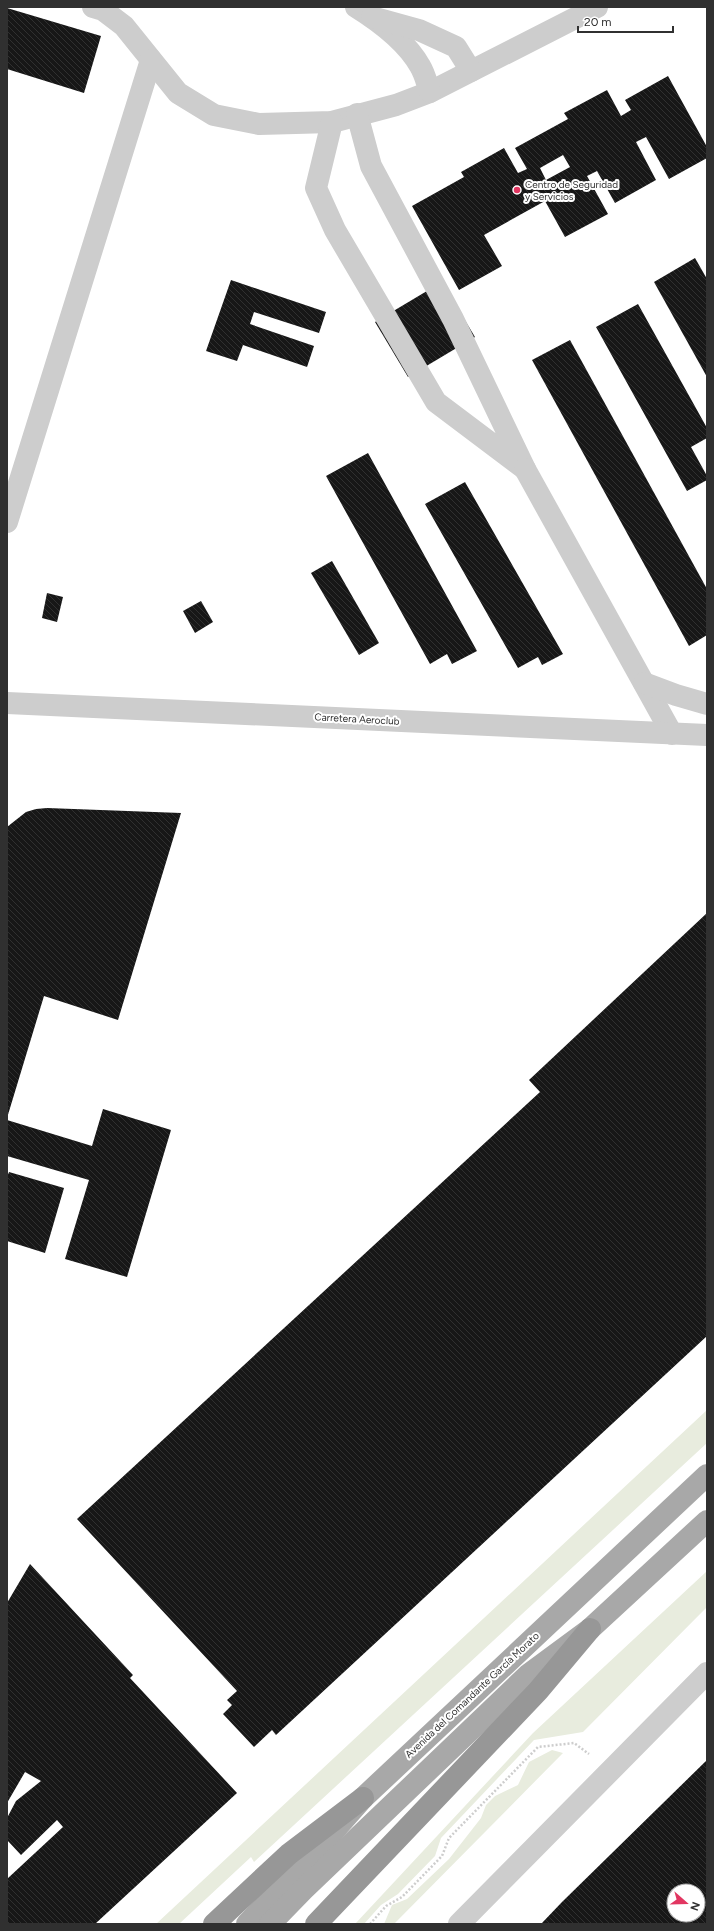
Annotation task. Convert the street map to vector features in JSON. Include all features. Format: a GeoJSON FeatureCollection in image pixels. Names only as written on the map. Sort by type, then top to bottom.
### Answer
{"type":"FeatureCollection","features":[{"type":"Feature","properties":{"kind":"highway"},"geometry":{"type":"LineString","coordinates":[[316,1924],[538,1691],[590,1629]]}},
{"type":"Feature","properties":{"kind":"highway"},"geometry":{"type":"LineString","coordinates":[[214,1924],[289,1854],[363,1798]]}},
{"type":"Feature","properties":{"kind":"main road","name":"Avenida del Comandante García Morato"},"geometry":{"type":"LineString","coordinates":[[247,1924],[302,1867],[363,1798],[707,1475]]}},
{"type":"Feature","properties":{"kind":"main road"},"geometry":{"type":"LineString","coordinates":[[270,1924],[308,1885],[529,1674],[590,1629],[707,1521]]}},
{"type":"Feature","properties":{"kind":"street"},"geometry":{"type":"LineString","coordinates":[[93,7],[103,10],[124,26],[178,93],[214,115],[259,124],[332,122],[356,114],[396,105],[430,92],[597,7]]}},
{"type":"Feature","properties":{"kind":"street"},"geometry":{"type":"LineString","coordinates":[[364,12],[419,30],[456,47],[470,71]]}},
{"type":"Feature","properties":{"kind":"street"},"geometry":{"type":"LineString","coordinates":[[364,12],[410,50],[421,67],[430,92]]}},
{"type":"Feature","properties":{"kind":"street"},"geometry":{"type":"LineString","coordinates":[[7,522],[150,60]]}},
{"type":"Feature","properties":{"kind":"street"},"geometry":{"type":"LineString","coordinates":[[356,114],[371,166],[454,319],[525,469],[672,734]]}},
{"type":"Feature","properties":{"kind":"street"},"geometry":{"type":"LineString","coordinates":[[332,122],[316,188],[335,230],[436,402],[525,469]]}},
{"type":"Feature","properties":{"kind":"street"},"geometry":{"type":"LineString","coordinates":[[644,683],[676,695],[707,704]]}},
{"type":"Feature","properties":{"kind":"street","name":"Carretera Aeroclub"},"geometry":{"type":"LineString","coordinates":[[7,703],[707,735]]}},
{"type":"Feature","properties":{"kind":"street"},"geometry":{"type":"LineString","coordinates":[[459,1924],[707,1672]]}},
{"type":"Feature","properties":{"kind":"path"},"geometry":{"type":"LineString","coordinates":[[370,1924],[386,1906],[402,1897],[442,1856],[449,1838],[538,1747],[574,1743],[610,1770]]}},
{"type":"Feature","properties":{"kind":"shaded area"},"geometry":{"type":"Polygon","coordinates":[[[707,1410],[707,1443],[254,1862],[251,1857],[179,1924],[156,1924],[707,1410]]]}},
{"type":"Feature","properties":{"kind":"shaded area"},"geometry":{"type":"Polygon","coordinates":[[[707,1571],[707,1607],[583,1732],[534,1740],[441,1838],[435,1856],[398,1894],[381,1905],[364,1924],[355,1924],[533,1733],[707,1571]]]}},
{"type":"Feature","properties":{"kind":"shaded area"},"geometry":{"type":"Polygon","coordinates":[[[552,1750],[563,1753],[394,1924],[384,1924],[392,1905],[407,1899],[449,1859],[481,1818],[486,1805],[495,1796],[518,1785],[529,1762],[552,1750]]]}},
{"type":"Feature","properties":{"kind":"building"},"geometry":{"type":"Polygon","coordinates":[[[7,8],[101,36],[84,93],[7,69],[7,8]]]}},
{"type":"Feature","properties":{"kind":"building","name":"Centro de Seguridad y Servicios"},"geometry":{"type":"Polygon","coordinates":[[[668,76],[707,147],[707,158],[669,179],[646,137],[636,142],[656,180],[615,203],[597,171],[587,176],[608,214],[565,237],[545,201],[484,235],[502,266],[459,290],[412,206],[464,177],[461,172],[504,148],[518,173],[527,169],[515,148],[568,119],[564,113],[607,90],[621,116],[631,110],[625,100],[668,76]],[[563,155],[540,168],[546,180],[570,167],[563,155]]]}},
{"type":"Feature","properties":{"kind":"building"},"geometry":{"type":"Polygon","coordinates":[[[695,258],[707,279],[707,377],[654,282],[695,258]]]}},
{"type":"Feature","properties":{"kind":"building"},"geometry":{"type":"Polygon","coordinates":[[[231,280],[326,312],[319,333],[254,312],[250,324],[314,346],[307,367],[243,345],[237,361],[206,351],[231,280]]]}},
{"type":"Feature","properties":{"kind":"building"},"geometry":{"type":"Polygon","coordinates":[[[442,282],[475,337],[408,377],[375,322],[442,282]]]}},
{"type":"Feature","properties":{"kind":"building"},"geometry":{"type":"Polygon","coordinates":[[[638,304],[707,428],[707,438],[691,447],[707,476],[707,480],[687,491],[596,327],[638,304]]]}},
{"type":"Feature","properties":{"kind":"building"},"geometry":{"type":"Polygon","coordinates":[[[570,340],[707,589],[707,635],[689,646],[532,360],[570,340]]]}},
{"type":"Feature","properties":{"kind":"building"},"geometry":{"type":"Polygon","coordinates":[[[368,453],[477,651],[452,664],[447,654],[430,664],[326,476],[368,453]]]}},
{"type":"Feature","properties":{"kind":"building"},"geometry":{"type":"Polygon","coordinates":[[[465,482],[563,654],[542,665],[538,657],[518,668],[425,504],[465,482]]]}},
{"type":"Feature","properties":{"kind":"building"},"geometry":{"type":"Polygon","coordinates":[[[332,561],[379,643],[359,655],[311,573],[332,561]]]}},
{"type":"Feature","properties":{"kind":"building"},"geometry":{"type":"Polygon","coordinates":[[[47,593],[63,597],[57,622],[42,618],[47,593]]]}},
{"type":"Feature","properties":{"kind":"building"},"geometry":{"type":"Polygon","coordinates":[[[201,601],[213,622],[195,633],[183,611],[201,601]]]}},
{"type":"Feature","properties":{"kind":"building"},"geometry":{"type":"Polygon","coordinates":[[[47,808],[181,813],[118,1020],[44,996],[7,1118],[7,827],[26,812],[47,808]]]}},
{"type":"Feature","properties":{"kind":"building"},"geometry":{"type":"Polygon","coordinates":[[[707,913],[707,1336],[276,1735],[272,1730],[254,1747],[223,1714],[232,1705],[227,1700],[237,1691],[77,1519],[540,1092],[529,1080],[707,913]]]}},
{"type":"Feature","properties":{"kind":"building"},"geometry":{"type":"Polygon","coordinates":[[[103,1109],[171,1130],[127,1277],[65,1259],[89,1180],[7,1156],[7,1120],[92,1146],[103,1109]]]}},
{"type":"Feature","properties":{"kind":"building"},"geometry":{"type":"Polygon","coordinates":[[[9,1172],[64,1188],[45,1253],[7,1241],[7,1177],[9,1172]]]}},
{"type":"Feature","properties":{"kind":"building"},"geometry":{"type":"Polygon","coordinates":[[[30,1564],[133,1675],[130,1678],[237,1793],[95,1924],[7,1924],[7,1879],[63,1827],[57,1820],[21,1855],[7,1840],[7,1818],[16,1801],[41,1781],[25,1772],[7,1803],[7,1603],[30,1564]]]}},
{"type":"Feature","properties":{"kind":"building"},"geometry":{"type":"Polygon","coordinates":[[[707,1760],[707,1924],[541,1924],[562,1902],[707,1760]]]}},
{"type":"Feature","properties":{"kind":"place","name":"Centro de Seguridad y Servicios"},"geometry":{"type":"Point","coordinates":[517,190]}}]}
